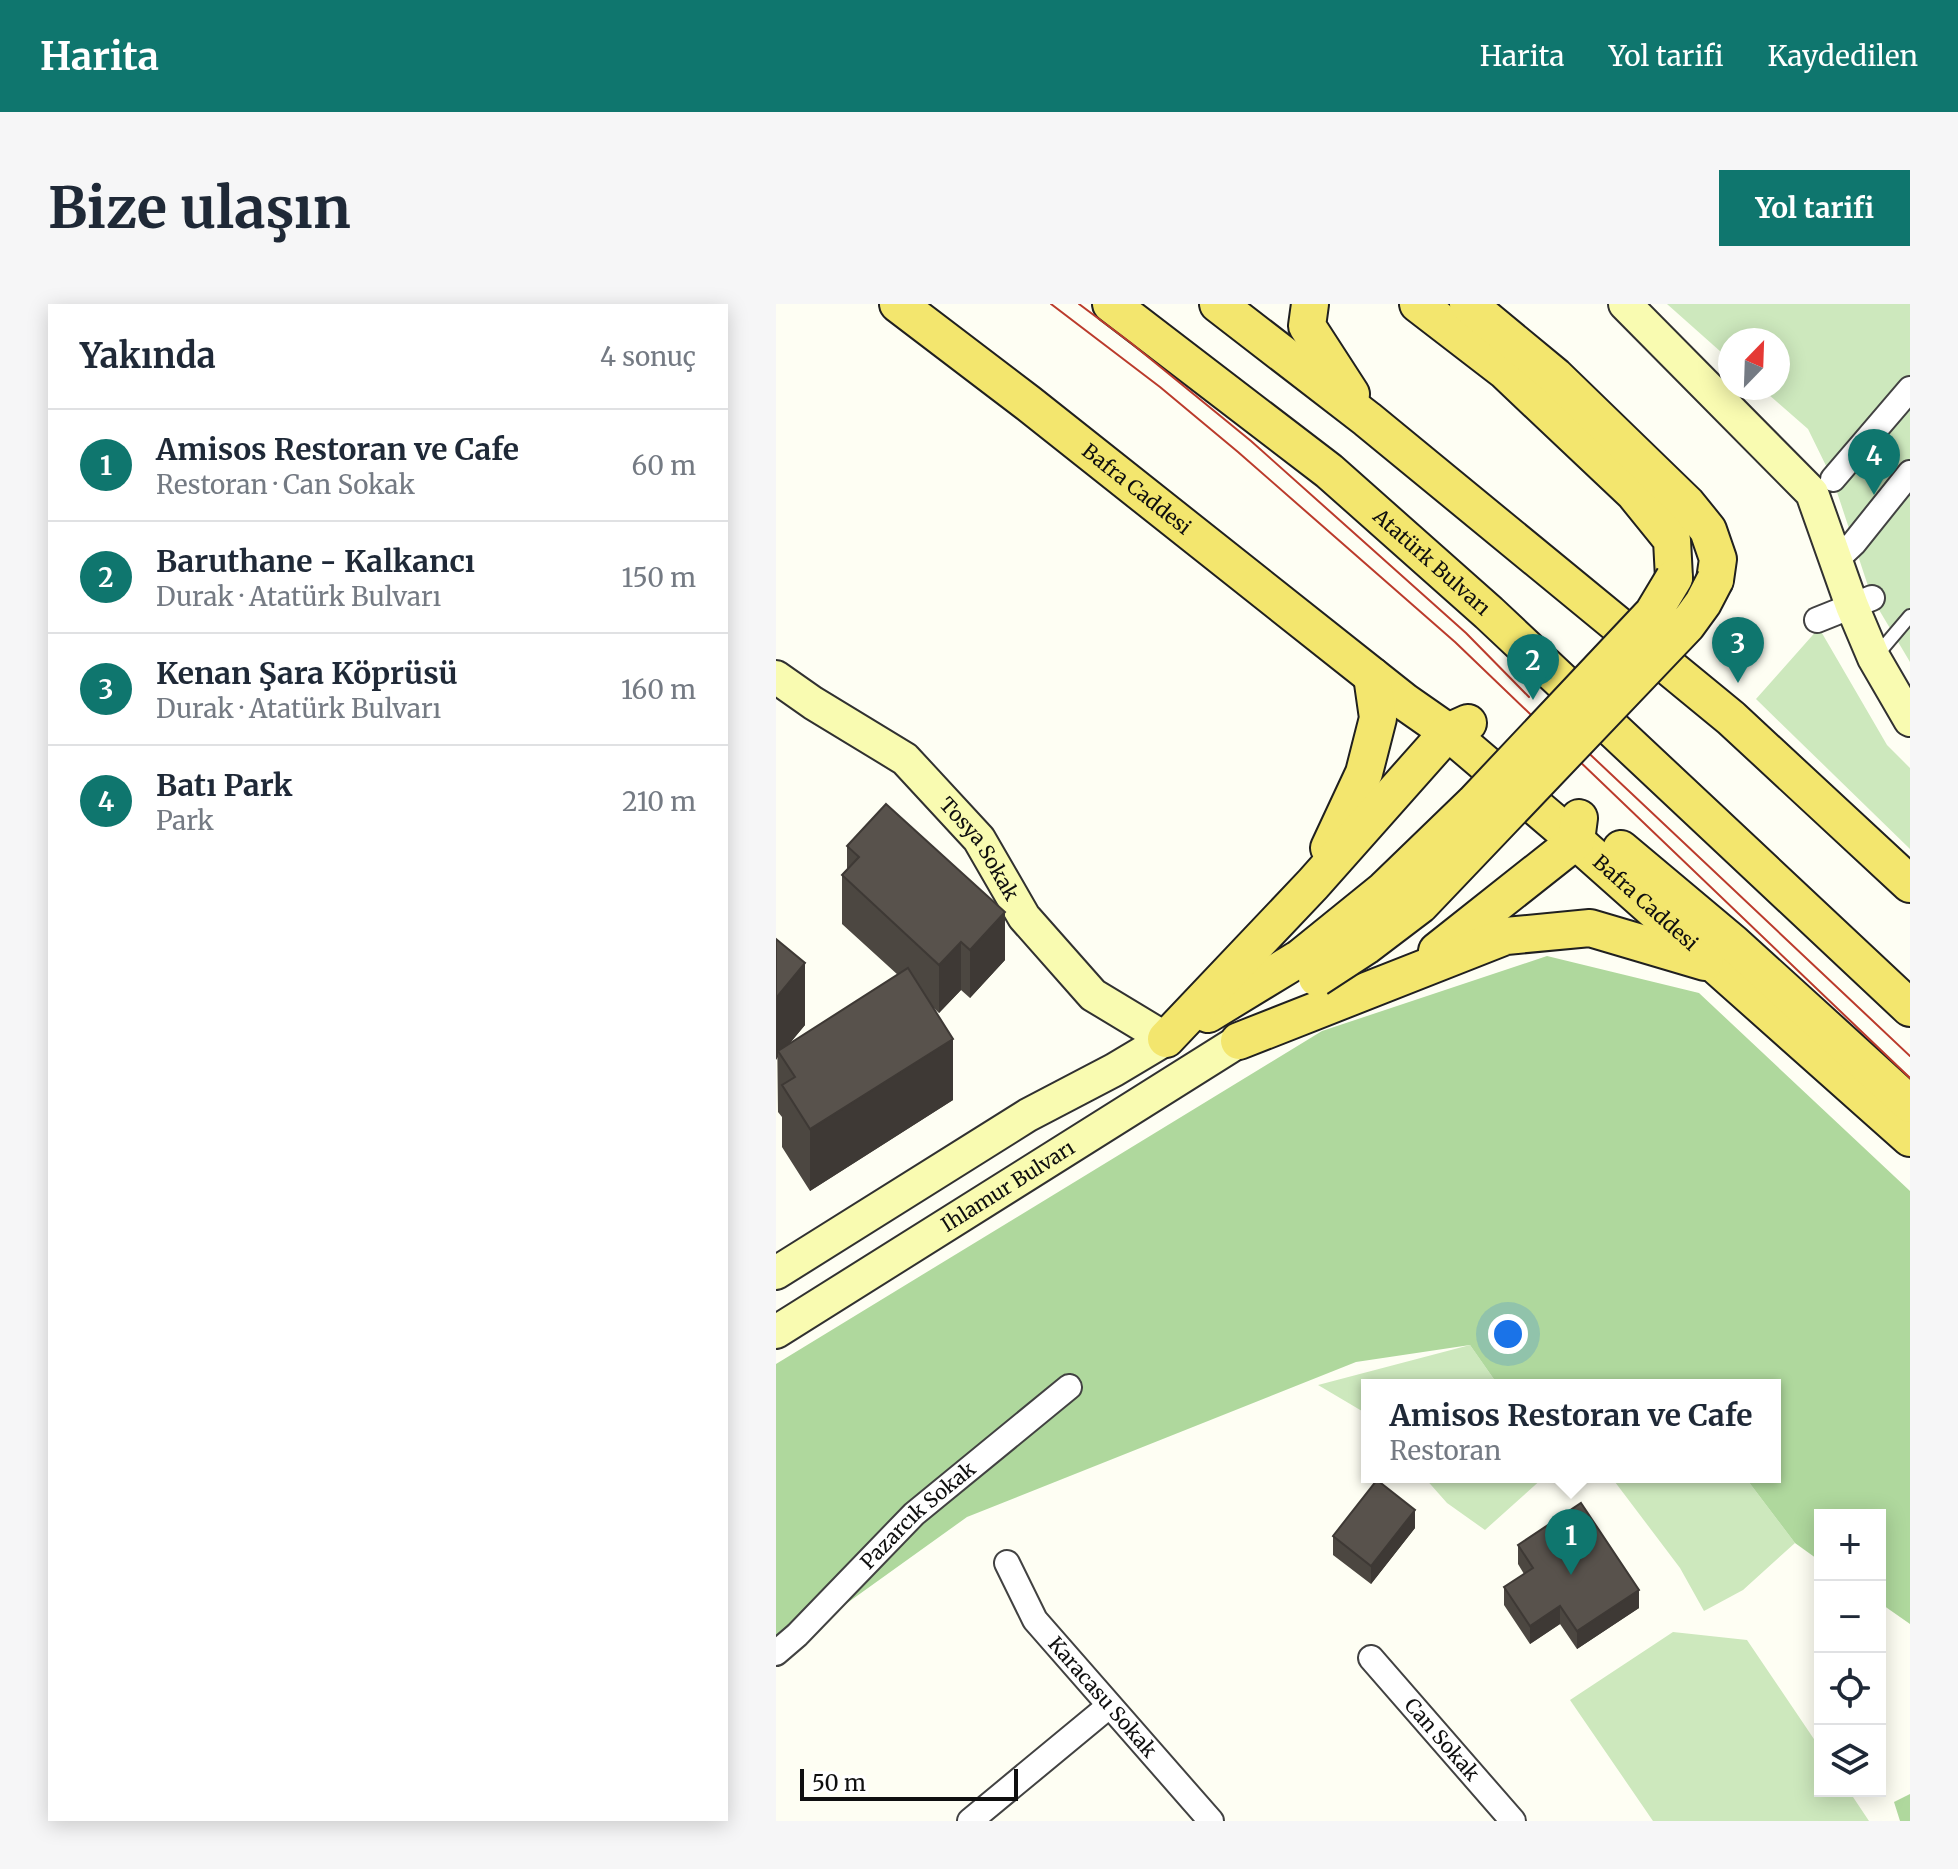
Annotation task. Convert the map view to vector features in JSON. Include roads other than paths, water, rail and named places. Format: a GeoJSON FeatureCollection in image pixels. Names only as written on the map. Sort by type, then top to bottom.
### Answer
{"type":"FeatureCollection","features":[{"type":"Feature","properties":{"kind":"main road","name":"Bafra Caddesi"},"geometry":{"type":"LineString","coordinates":[[898,304],[1372,676],[1458,727],[1578,828],[1733,943],[1910,1104]]}},
{"type":"Feature","properties":{"kind":"main road","name":"Atatürk Bulvarı"},"geometry":{"type":"LineString","coordinates":[[1111,304],[1341,481],[1489,613],[1910,1008]]}},
{"type":"Feature","properties":{"kind":"main road"},"geometry":{"type":"LineString","coordinates":[[1218,304],[1367,419],[1731,718],[1910,884]]}},
{"type":"Feature","properties":{"kind":"main road"},"geometry":{"type":"LineString","coordinates":[[1310,304],[1307,326],[1367,419]]}},
{"type":"Feature","properties":{"kind":"main road"},"geometry":{"type":"LineString","coordinates":[[1239,1041],[1384,890],[1474,803],[1653,613],[1674,578],[1672,540],[1634,493],[1505,371],[1418,304]]}},
{"type":"Feature","properties":{"kind":"main road"},"geometry":{"type":"LineString","coordinates":[[776,1273],[1028,1115],[1166,1039],[1308,968],[1366,946],[1420,905],[1687,625],[1703,603],[1715,580],[1718,559],[1708,530],[1687,504],[1555,376],[1468,304]]}},
{"type":"Feature","properties":{"kind":"main road"},"geometry":{"type":"LineString","coordinates":[[1625,304],[1812,493],[1835,561],[1862,602],[1874,658],[1910,720]]}},
{"type":"Feature","properties":{"kind":"main road"},"geometry":{"type":"LineString","coordinates":[[1313,884],[1364,773],[1378,718],[1372,676]]}},
{"type":"Feature","properties":{"kind":"main road","name":"Tosya Sokak"},"geometry":{"type":"LineString","coordinates":[[776,677],[905,759],[979,839],[1024,917],[1093,995],[1166,1039]]}},
{"type":"Feature","properties":{"kind":"main road"},"geometry":{"type":"LineString","coordinates":[[1166,1039],[1458,727]]}},
{"type":"Feature","properties":{"kind":"main road","name":"Bafra Caddesi"},"geometry":{"type":"LineString","coordinates":[[1578,828],[1716,966],[1910,1138]]}},
{"type":"Feature","properties":{"kind":"main road"},"geometry":{"type":"LineString","coordinates":[[1407,975],[1578,828]]}},
{"type":"Feature","properties":{"kind":"main road"},"geometry":{"type":"LineString","coordinates":[[1239,1041],[1506,936],[1590,928],[1716,966]]}},
{"type":"Feature","properties":{"kind":"main road","name":"Ihlamur Bulvarı"},"geometry":{"type":"LineString","coordinates":[[776,1332],[1239,1041]]}},
{"type":"Feature","properties":{"kind":"street"},"geometry":{"type":"LineString","coordinates":[[1833,479],[1910,389]]}},
{"type":"Feature","properties":{"kind":"street"},"geometry":{"type":"LineString","coordinates":[[1835,561],[1854,543],[1910,473]]}},
{"type":"Feature","properties":{"kind":"street"},"geometry":{"type":"LineString","coordinates":[[1817,620],[1862,602]]}},
{"type":"Feature","properties":{"kind":"street","name":"Pazarcık Sokak"},"geometry":{"type":"LineString","coordinates":[[776,1653],[914,1514],[1069,1387]]}},
{"type":"Feature","properties":{"kind":"street","name":"Karacasu Sokak"},"geometry":{"type":"LineString","coordinates":[[1007,1563],[1035,1620],[1211,1821]]}},
{"type":"Feature","properties":{"kind":"street","name":"Can Sokak"},"geometry":{"type":"LineString","coordinates":[[1371,1658],[1513,1821]]}},
{"type":"Feature","properties":{"kind":"street"},"geometry":{"type":"LineString","coordinates":[[970,1821],[1109,1706]]}},
{"type":"Feature","properties":{"kind":"lane"},"geometry":{"type":"LineString","coordinates":[[1874,658],[1910,616]]}},
{"type":"Feature","properties":{"kind":"tram line"},"geometry":{"type":"LineString","coordinates":[[1051,304],[1160,387],[1238,452],[1455,642],[1910,1078]]}},
{"type":"Feature","properties":{"kind":"tram line"},"geometry":{"type":"LineString","coordinates":[[1079,304],[1251,441],[1466,633],[1529,697]]}},
{"type":"Feature","properties":{"kind":"tram line"},"geometry":{"type":"LineString","coordinates":[[1561,727],[1910,1056]]}},
{"type":"Feature","properties":{"kind":"place","name":"Batı Park"},"geometry":{"type":"Point","coordinates":[1874,495]}},
{"type":"Feature","properties":{"kind":"place","name":"Kenan Şara Köprüsü"},"geometry":{"type":"Point","coordinates":[1738,683]}},
{"type":"Feature","properties":{"kind":"place","name":"Baruthane - Kalkancı"},"geometry":{"type":"Point","coordinates":[1533,700]}},
{"type":"Feature","properties":{"kind":"place","name":"Amisos Restoran ve Cafe"},"geometry":{"type":"Point","coordinates":[1571,1575]}}]}
